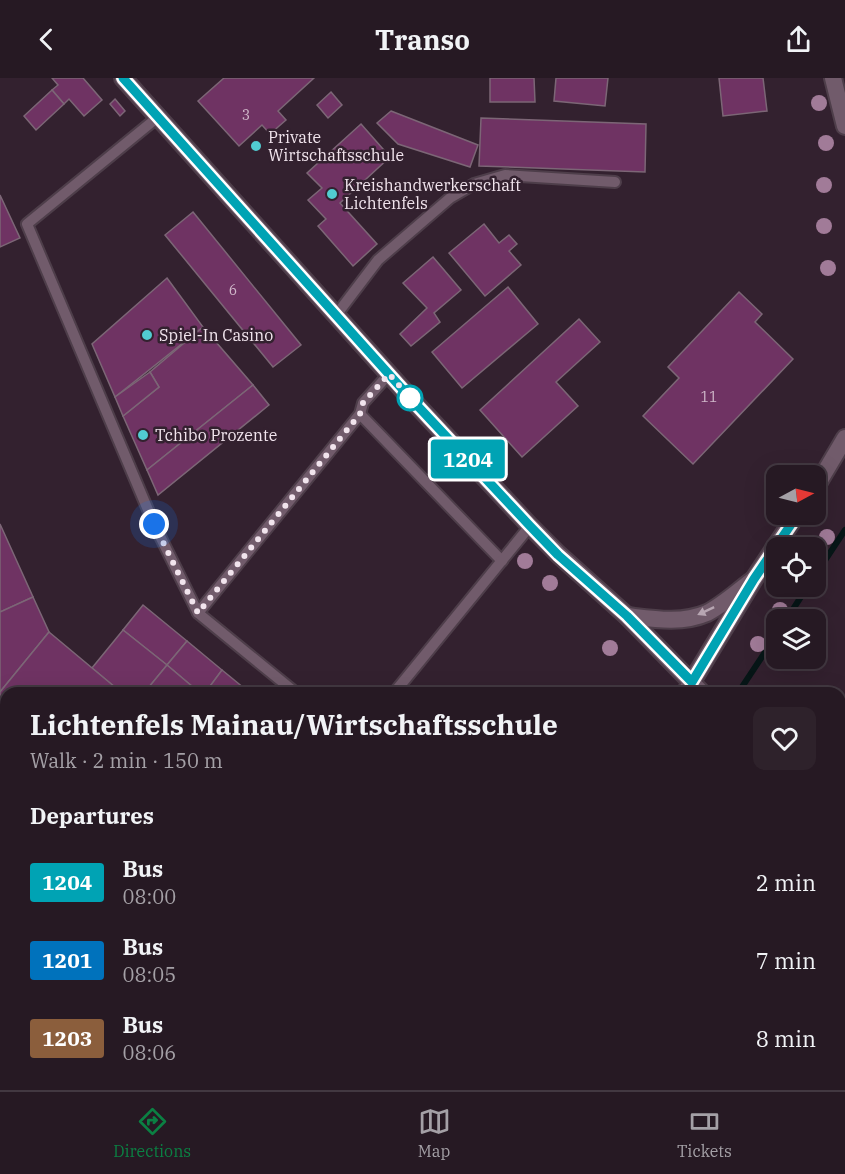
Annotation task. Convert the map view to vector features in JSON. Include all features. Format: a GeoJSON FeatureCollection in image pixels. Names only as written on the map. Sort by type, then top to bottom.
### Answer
{"type":"FeatureCollection","features":[{"type":"Feature","properties":{"kind":"street"},"geometry":{"type":"LineString","coordinates":[[123,78],[389,374],[530,526],[558,555],[627,616],[691,687]]}},
{"type":"Feature","properties":{"kind":"street"},"geometry":{"type":"LineString","coordinates":[[833,78],[845,126]]}},
{"type":"Feature","properties":{"kind":"street"},"geometry":{"type":"LineString","coordinates":[[826,470],[845,438]]}},
{"type":"Feature","properties":{"kind":"street"},"geometry":{"type":"LineString","coordinates":[[694,687],[754,579],[791,525]]}},
{"type":"Feature","properties":{"kind":"street"},"geometry":{"type":"LineString","coordinates":[[627,616],[667,620],[688,618],[707,612],[754,579]]}},
{"type":"Feature","properties":{"kind":"lane"},"geometry":{"type":"LineString","coordinates":[[158,117],[27,224],[154,524],[198,613],[289,687]]}},
{"type":"Feature","properties":{"kind":"lane"},"geometry":{"type":"LineString","coordinates":[[337,314],[378,260],[450,198],[474,184],[505,176],[615,182]]}},
{"type":"Feature","properties":{"kind":"lane"},"geometry":{"type":"LineString","coordinates":[[198,613],[360,414],[363,403],[389,374]]}},
{"type":"Feature","properties":{"kind":"lane"},"geometry":{"type":"LineString","coordinates":[[360,414],[502,561]]}},
{"type":"Feature","properties":{"kind":"lane"},"geometry":{"type":"LineString","coordinates":[[399,687],[530,526]]}},
{"type":"Feature","properties":{"kind":"building"},"geometry":{"type":"Polygon","coordinates":[[[52,78],[83,78],[102,100],[84,116],[69,99],[64,104],[52,90],[58,85],[52,78]]]}},
{"type":"Feature","properties":{"kind":"building"},"geometry":{"type":"Polygon","coordinates":[[[224,78],[314,78],[278,111],[286,120],[270,134],[262,125],[239,146],[198,101],[224,78]]]}},
{"type":"Feature","properties":{"kind":"building"},"geometry":{"type":"Polygon","coordinates":[[[490,78],[534,78],[535,102],[490,102],[490,78]]]}},
{"type":"Feature","properties":{"kind":"building"},"geometry":{"type":"Polygon","coordinates":[[[556,78],[608,78],[605,106],[554,101],[556,78]]]}},
{"type":"Feature","properties":{"kind":"building"},"geometry":{"type":"Polygon","coordinates":[[[719,78],[763,78],[767,111],[723,116],[719,78]]]}},
{"type":"Feature","properties":{"kind":"building"},"geometry":{"type":"Polygon","coordinates":[[[52,90],[64,104],[36,130],[24,116],[52,90]]]}},
{"type":"Feature","properties":{"kind":"building"},"geometry":{"type":"Polygon","coordinates":[[[331,92],[342,105],[328,118],[317,105],[331,92]]]}},
{"type":"Feature","properties":{"kind":"building"},"geometry":{"type":"Polygon","coordinates":[[[115,99],[125,111],[120,116],[110,104],[115,99]]]}},
{"type":"Feature","properties":{"kind":"building"},"geometry":{"type":"Polygon","coordinates":[[[391,111],[478,145],[470,167],[398,144],[377,123],[391,111]]]}},
{"type":"Feature","properties":{"kind":"building"},"geometry":{"type":"Polygon","coordinates":[[[481,118],[646,124],[645,172],[479,166],[481,118]]]}},
{"type":"Feature","properties":{"kind":"building","name":"Kreishandwerkerschaft Lichtenfels"},"geometry":{"type":"Polygon","coordinates":[[[361,124],[390,157],[340,203],[377,244],[353,266],[318,226],[326,219],[308,200],[322,188],[307,173],[361,124]]]}},
{"type":"Feature","properties":{"kind":"building"},"geometry":{"type":"Polygon","coordinates":[[[0,195],[20,238],[0,247],[0,195]]]}},
{"type":"Feature","properties":{"kind":"building"},"geometry":{"type":"Polygon","coordinates":[[[193,212],[301,345],[273,367],[165,235],[193,212]]]}},
{"type":"Feature","properties":{"kind":"building"},"geometry":{"type":"Polygon","coordinates":[[[484,224],[499,243],[509,235],[517,244],[509,251],[521,265],[485,296],[449,253],[484,224]]]}},
{"type":"Feature","properties":{"kind":"building"},"geometry":{"type":"Polygon","coordinates":[[[433,257],[461,290],[434,313],[440,322],[411,346],[400,334],[427,308],[403,283],[433,257]]]}},
{"type":"Feature","properties":{"kind":"building","name":"Spiel-In Casino"},"geometry":{"type":"Polygon","coordinates":[[[167,278],[203,327],[115,397],[92,344],[167,278]]]}},
{"type":"Feature","properties":{"kind":"building"},"geometry":{"type":"Polygon","coordinates":[[[508,287],[538,324],[462,388],[432,352],[508,287]]]}},
{"type":"Feature","properties":{"kind":"building"},"geometry":{"type":"Polygon","coordinates":[[[739,292],[762,314],[755,322],[793,359],[693,464],[643,416],[679,378],[668,367],[739,292]]]}},
{"type":"Feature","properties":{"kind":"building"},"geometry":{"type":"Polygon","coordinates":[[[579,319],[600,342],[556,382],[578,406],[522,457],[480,410],[579,319]]]}},
{"type":"Feature","properties":{"kind":"building"},"geometry":{"type":"Polygon","coordinates":[[[203,327],[253,385],[147,470],[123,416],[159,387],[150,372],[203,327]]]}},
{"type":"Feature","properties":{"kind":"building"},"geometry":{"type":"Polygon","coordinates":[[[150,372],[159,387],[123,416],[115,397],[150,372]]]}},
{"type":"Feature","properties":{"kind":"building"},"geometry":{"type":"Polygon","coordinates":[[[253,385],[269,405],[158,495],[147,470],[253,385]]]}},
{"type":"Feature","properties":{"kind":"building"},"geometry":{"type":"Polygon","coordinates":[[[0,524],[33,597],[0,612],[0,524]]]}},
{"type":"Feature","properties":{"kind":"building"},"geometry":{"type":"Polygon","coordinates":[[[33,597],[49,632],[4,687],[0,687],[0,612],[33,597]]]}},
{"type":"Feature","properties":{"kind":"building"},"geometry":{"type":"Polygon","coordinates":[[[143,605],[187,641],[167,665],[123,630],[143,605]]]}},
{"type":"Feature","properties":{"kind":"building"},"geometry":{"type":"Polygon","coordinates":[[[123,630],[167,665],[149,687],[115,687],[92,668],[123,630]]]}},
{"type":"Feature","properties":{"kind":"building"},"geometry":{"type":"Polygon","coordinates":[[[49,632],[115,687],[4,687],[49,632]]]}},
{"type":"Feature","properties":{"kind":"building"},"geometry":{"type":"Polygon","coordinates":[[[187,641],[222,670],[209,687],[193,687],[167,665],[187,641]]]}},
{"type":"Feature","properties":{"kind":"building"},"geometry":{"type":"Polygon","coordinates":[[[167,665],[193,687],[149,687],[167,665]]]}},
{"type":"Feature","properties":{"kind":"building"},"geometry":{"type":"Polygon","coordinates":[[[222,670],[243,687],[209,687],[222,670]]]}},
{"type":"Feature","properties":{"kind":"waterway"},"geometry":{"type":"LineString","coordinates":[[826,559],[845,530]]}},
{"type":"Feature","properties":{"kind":"waterway"},"geometry":{"type":"LineString","coordinates":[[793,609],[801,597]]}},
{"type":"Feature","properties":{"kind":"waterway"},"geometry":{"type":"LineString","coordinates":[[742,687],[766,651]]}},
{"type":"Feature","properties":{"kind":"bus line","name":"1204"},"geometry":{"type":"LineString","coordinates":[[123,78],[413,401],[530,526],[558,555],[627,616],[692,682],[718,636],[791,525]]}},
{"type":"Feature","properties":{"kind":"place","name":"Private Wirtschaftsschule"},"geometry":{"type":"Point","coordinates":[256,146]}},
{"type":"Feature","properties":{"kind":"place","name":"Kreishandwerkerschaft Lichtenfels"},"geometry":{"type":"Point","coordinates":[332,194]}},
{"type":"Feature","properties":{"kind":"place","name":"Spiel-In Casino"},"geometry":{"type":"Point","coordinates":[147,335]}},
{"type":"Feature","properties":{"kind":"place","name":"Tchibo Prozente"},"geometry":{"type":"Point","coordinates":[143,435]}},
{"type":"Feature","properties":{"kind":"route"},"geometry":{"type":"LineString","coordinates":[[154,524],[198,613],[360,414],[363,403],[389,374],[413,401],[410,398]]}}]}
